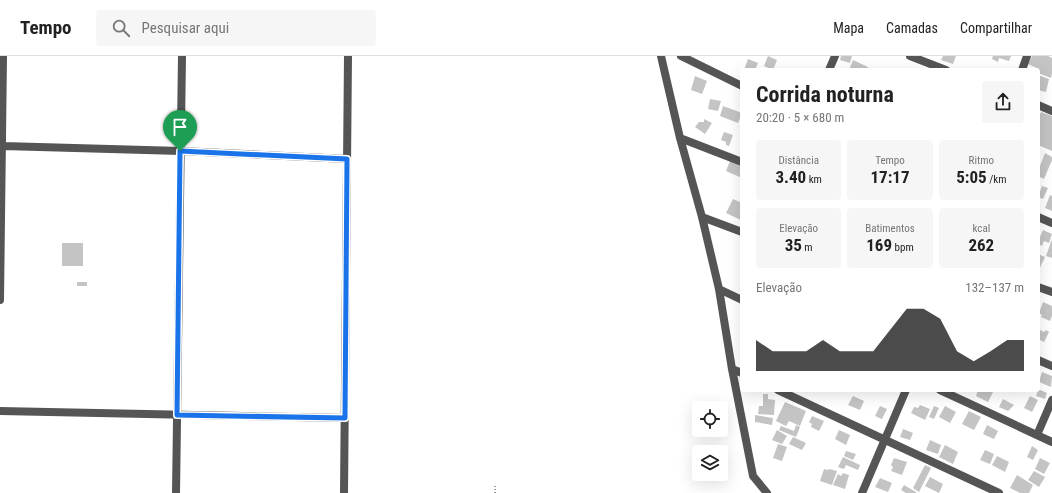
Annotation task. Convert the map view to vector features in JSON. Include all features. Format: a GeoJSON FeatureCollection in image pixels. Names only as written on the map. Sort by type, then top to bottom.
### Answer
{"type":"FeatureCollection","features":[{"type":"Feature","properties":{"kind":"street"},"geometry":{"type":"LineString","coordinates":[[0,300],[3,146],[1,98],[3,56]]}},
{"type":"Feature","properties":{"kind":"street"},"geometry":{"type":"LineString","coordinates":[[176,493],[182,56]]}},
{"type":"Feature","properties":{"kind":"street"},"geometry":{"type":"LineString","coordinates":[[344,493],[348,56]]}},
{"type":"Feature","properties":{"kind":"street"},"geometry":{"type":"LineString","coordinates":[[661,56],[680,138],[702,217],[719,290],[732,368],[753,476],[767,493]]}},
{"type":"Feature","properties":{"kind":"street"},"geometry":{"type":"LineString","coordinates":[[681,56],[740,85]]}},
{"type":"Feature","properties":{"kind":"street"},"geometry":{"type":"LineString","coordinates":[[831,68],[835,56]]}},
{"type":"Feature","properties":{"kind":"street"},"geometry":{"type":"LineString","coordinates":[[910,56],[941,68]]}},
{"type":"Feature","properties":{"kind":"street"},"geometry":{"type":"LineString","coordinates":[[1023,68],[1027,56]]}},
{"type":"Feature","properties":{"kind":"street"},"geometry":{"type":"LineString","coordinates":[[1040,106],[1052,111]]}},
{"type":"Feature","properties":{"kind":"street"},"geometry":{"type":"LineString","coordinates":[[680,138],[740,161]]}},
{"type":"Feature","properties":{"kind":"street"},"geometry":{"type":"LineString","coordinates":[[3,146],[180,151],[347,159]]}},
{"type":"Feature","properties":{"kind":"street"},"geometry":{"type":"LineString","coordinates":[[702,217],[740,231]]}},
{"type":"Feature","properties":{"kind":"street"},"geometry":{"type":"LineString","coordinates":[[1040,218],[1052,223]]}},
{"type":"Feature","properties":{"kind":"street"},"geometry":{"type":"LineString","coordinates":[[1040,287],[1052,292]]}},
{"type":"Feature","properties":{"kind":"street"},"geometry":{"type":"LineString","coordinates":[[719,290],[740,299]]}},
{"type":"Feature","properties":{"kind":"street"},"geometry":{"type":"LineString","coordinates":[[1040,361],[1052,366]]}},
{"type":"Feature","properties":{"kind":"street"},"geometry":{"type":"LineString","coordinates":[[732,368],[740,372]]}},
{"type":"Feature","properties":{"kind":"street"},"geometry":{"type":"LineString","coordinates":[[782,392],[999,493]]}},
{"type":"Feature","properties":{"kind":"street"},"geometry":{"type":"LineString","coordinates":[[862,493],[886,440],[905,392]]}},
{"type":"Feature","properties":{"kind":"street"},"geometry":{"type":"LineString","coordinates":[[944,392],[1052,442]]}},
{"type":"Feature","properties":{"kind":"street"},"geometry":{"type":"LineString","coordinates":[[1037,435],[1052,400]]}},
{"type":"Feature","properties":{"kind":"street"},"geometry":{"type":"LineString","coordinates":[[0,411],[345,418]]}},
{"type":"Feature","properties":{"kind":"path"},"geometry":{"type":"LineString","coordinates":[[495,485],[495,493]]}},
{"type":"Feature","properties":{"kind":"building"},"geometry":{"type":"Polygon","coordinates":[[[768,56],[777,60],[774,68],[764,66],[768,56]]]}},
{"type":"Feature","properties":{"kind":"building"},"geometry":{"type":"Polygon","coordinates":[[[841,56],[852,56],[850,63],[840,60],[841,56]]]}},
{"type":"Feature","properties":{"kind":"building"},"geometry":{"type":"Polygon","coordinates":[[[943,56],[956,56],[953,64],[941,60],[943,56]]]}},
{"type":"Feature","properties":{"kind":"building"},"geometry":{"type":"Polygon","coordinates":[[[993,56],[1011,56],[1009,61],[999,58],[998,62],[992,59],[993,56]]]}},
{"type":"Feature","properties":{"kind":"building"},"geometry":{"type":"Polygon","coordinates":[[[1032,56],[1048,56],[1052,58],[1051,78],[1040,74],[1040,68],[1028,64],[1032,56]]]}},
{"type":"Feature","properties":{"kind":"building"},"geometry":{"type":"Polygon","coordinates":[[[748,59],[758,63],[756,68],[745,68],[748,59]]]}},
{"type":"Feature","properties":{"kind":"building"},"geometry":{"type":"Polygon","coordinates":[[[853,60],[868,67],[868,68],[850,68],[853,60]]]}},
{"type":"Feature","properties":{"kind":"building"},"geometry":{"type":"Polygon","coordinates":[[[695,76],[707,81],[702,94],[691,90],[695,76]]]}},
{"type":"Feature","properties":{"kind":"building"},"geometry":{"type":"Polygon","coordinates":[[[1040,76],[1049,79],[1046,92],[1040,90],[1040,76]]]}},
{"type":"Feature","properties":{"kind":"building"},"geometry":{"type":"Polygon","coordinates":[[[710,99],[721,101],[718,111],[708,109],[710,99]]]}},
{"type":"Feature","properties":{"kind":"building"},"geometry":{"type":"Polygon","coordinates":[[[723,106],[740,112],[738,123],[720,116],[723,106]]]}},
{"type":"Feature","properties":{"kind":"building"},"geometry":{"type":"Polygon","coordinates":[[[1041,112],[1052,116],[1052,151],[1040,146],[1041,112]]]}},
{"type":"Feature","properties":{"kind":"building"},"geometry":{"type":"Polygon","coordinates":[[[704,119],[712,123],[705,134],[695,127],[699,122],[704,122],[704,119]]]}},
{"type":"Feature","properties":{"kind":"building"},"geometry":{"type":"Polygon","coordinates":[[[724,132],[733,135],[729,146],[726,145],[726,142],[721,140],[724,132]]]}},
{"type":"Feature","properties":{"kind":"building"},"geometry":{"type":"Polygon","coordinates":[[[1045,153],[1052,157],[1044,179],[1040,177],[1040,166],[1045,153]]]}},
{"type":"Feature","properties":{"kind":"building"},"geometry":{"type":"Polygon","coordinates":[[[730,161],[740,164],[740,177],[726,171],[730,161]]]}},
{"type":"Feature","properties":{"kind":"building"},"geometry":{"type":"Polygon","coordinates":[[[1042,186],[1048,188],[1043,199],[1040,198],[1042,186]]]}},
{"type":"Feature","properties":{"kind":"building"},"geometry":{"type":"Polygon","coordinates":[[[1050,195],[1052,196],[1052,211],[1045,208],[1050,195]]]}},
{"type":"Feature","properties":{"kind":"building"},"geometry":{"type":"Polygon","coordinates":[[[733,199],[740,202],[740,220],[726,213],[733,199]]]}},
{"type":"Feature","properties":{"kind":"building"},"geometry":{"type":"Polygon","coordinates":[[[1043,230],[1052,234],[1049,243],[1044,241],[1042,246],[1040,245],[1040,237],[1043,230]]]}},
{"type":"Feature","properties":{"kind":"building"},"geometry":{"type":"Polygon","coordinates":[[[1052,239],[1052,258],[1046,256],[1052,239]]]}},
{"type":"Feature","properties":{"kind":"building"},"geometry":{"type":"Polygon","coordinates":[[[62,243],[83,243],[83,266],[62,266],[62,243]]]}},
{"type":"Feature","properties":{"kind":"building"},"geometry":{"type":"Polygon","coordinates":[[[1040,255],[1045,257],[1040,268],[1040,255]]]}},
{"type":"Feature","properties":{"kind":"building"},"geometry":{"type":"Polygon","coordinates":[[[77,282],[87,282],[87,286],[77,286],[77,282]]]}},
{"type":"Feature","properties":{"kind":"building"},"geometry":{"type":"Polygon","coordinates":[[[1043,302],[1052,306],[1052,316],[1050,321],[1041,317],[1042,315],[1040,314],[1043,302]]]}},
{"type":"Feature","properties":{"kind":"building"},"geometry":{"type":"Polygon","coordinates":[[[1040,330],[1044,332],[1046,330],[1049,332],[1044,342],[1040,340],[1040,330]]]}},
{"type":"Feature","properties":{"kind":"building"},"geometry":{"type":"Polygon","coordinates":[[[1042,372],[1052,376],[1051,387],[1040,382],[1042,372]]]}},
{"type":"Feature","properties":{"kind":"building"},"geometry":{"type":"Polygon","coordinates":[[[1040,390],[1047,393],[1045,399],[1036,396],[1037,392],[1040,392],[1040,390]]]}},
{"type":"Feature","properties":{"kind":"building"},"geometry":{"type":"Polygon","coordinates":[[[977,392],[993,392],[988,402],[976,396],[977,392]]]}},
{"type":"Feature","properties":{"kind":"building"},"geometry":{"type":"Polygon","coordinates":[[[763,394],[768,394],[768,399],[775,400],[774,415],[758,414],[759,406],[763,406],[763,394]]]}},
{"type":"Feature","properties":{"kind":"building"},"geometry":{"type":"Polygon","coordinates":[[[853,396],[864,401],[860,410],[848,405],[853,396]]]}},
{"type":"Feature","properties":{"kind":"building"},"geometry":{"type":"Polygon","coordinates":[[[1030,396],[1038,400],[1032,412],[1024,408],[1030,396]]]}},
{"type":"Feature","properties":{"kind":"building"},"geometry":{"type":"Polygon","coordinates":[[[1003,399],[1014,405],[1008,411],[999,407],[1003,399]]]}},
{"type":"Feature","properties":{"kind":"building"},"geometry":{"type":"Polygon","coordinates":[[[785,402],[806,411],[800,426],[789,421],[786,426],[776,421],[785,402]]]}},
{"type":"Feature","properties":{"kind":"building"},"geometry":{"type":"Polygon","coordinates":[[[920,405],[930,409],[925,420],[911,413],[914,407],[918,408],[920,405]]]}},
{"type":"Feature","properties":{"kind":"building"},"geometry":{"type":"Polygon","coordinates":[[[880,406],[887,409],[882,419],[875,416],[880,406]]]}},
{"type":"Feature","properties":{"kind":"building"},"geometry":{"type":"Polygon","coordinates":[[[934,406],[939,408],[934,419],[929,417],[934,406]]]}},
{"type":"Feature","properties":{"kind":"building"},"geometry":{"type":"Polygon","coordinates":[[[945,406],[956,412],[950,423],[939,417],[945,406]]]}},
{"type":"Feature","properties":{"kind":"building"},"geometry":{"type":"Polygon","coordinates":[[[969,411],[981,417],[974,430],[962,424],[969,411]]]}},
{"type":"Feature","properties":{"kind":"building"},"geometry":{"type":"Polygon","coordinates":[[[755,415],[773,418],[772,425],[755,422],[755,415]]]}},
{"type":"Feature","properties":{"kind":"building"},"geometry":{"type":"Polygon","coordinates":[[[812,416],[824,421],[819,431],[811,427],[812,424],[809,422],[812,416]]]}},
{"type":"Feature","properties":{"kind":"building"},"geometry":{"type":"Polygon","coordinates":[[[796,425],[800,427],[796,437],[779,430],[781,426],[794,431],[796,425]]]}},
{"type":"Feature","properties":{"kind":"building"},"geometry":{"type":"Polygon","coordinates":[[[987,425],[998,431],[994,439],[983,434],[987,425]]]}},
{"type":"Feature","properties":{"kind":"building"},"geometry":{"type":"Polygon","coordinates":[[[903,429],[913,433],[910,440],[900,437],[903,429]]]}},
{"type":"Feature","properties":{"kind":"building"},"geometry":{"type":"Polygon","coordinates":[[[777,430],[787,436],[782,444],[772,440],[777,430]]]}},
{"type":"Feature","properties":{"kind":"building"},"geometry":{"type":"Polygon","coordinates":[[[839,430],[850,435],[846,445],[835,439],[839,430]]]}},
{"type":"Feature","properties":{"kind":"building"},"geometry":{"type":"Polygon","coordinates":[[[793,437],[806,443],[802,450],[789,444],[793,437]]]}},
{"type":"Feature","properties":{"kind":"building"},"geometry":{"type":"Polygon","coordinates":[[[930,440],[941,445],[938,454],[926,450],[930,440]]]}},
{"type":"Feature","properties":{"kind":"building"},"geometry":{"type":"Polygon","coordinates":[[[778,444],[787,447],[782,461],[773,458],[778,444]]]}},
{"type":"Feature","properties":{"kind":"building"},"geometry":{"type":"Polygon","coordinates":[[[945,445],[958,452],[953,464],[939,457],[945,445]]]}},
{"type":"Feature","properties":{"kind":"building"},"geometry":{"type":"Polygon","coordinates":[[[1032,446],[1038,450],[1033,460],[1027,457],[1032,446]]]}},
{"type":"Feature","properties":{"kind":"building"},"geometry":{"type":"Polygon","coordinates":[[[985,450],[994,454],[990,464],[980,460],[985,450]]]}},
{"type":"Feature","properties":{"kind":"building"},"geometry":{"type":"Polygon","coordinates":[[[846,451],[856,454],[853,460],[844,456],[846,451]]]}},
{"type":"Feature","properties":{"kind":"building"},"geometry":{"type":"Polygon","coordinates":[[[997,456],[1009,462],[1005,472],[992,465],[997,456]]]}},
{"type":"Feature","properties":{"kind":"building"},"geometry":{"type":"Polygon","coordinates":[[[843,457],[860,465],[858,470],[846,465],[844,469],[838,467],[843,457]]]}},
{"type":"Feature","properties":{"kind":"building"},"geometry":{"type":"Polygon","coordinates":[[[894,458],[907,462],[902,475],[891,471],[893,467],[891,465],[894,458]]]}},
{"type":"Feature","properties":{"kind":"building"},"geometry":{"type":"Polygon","coordinates":[[[1040,458],[1050,463],[1044,474],[1035,469],[1040,458]]]}},
{"type":"Feature","properties":{"kind":"building"},"geometry":{"type":"Polygon","coordinates":[[[925,465],[931,468],[919,492],[913,488],[925,465]]]}},
{"type":"Feature","properties":{"kind":"building"},"geometry":{"type":"Polygon","coordinates":[[[824,469],[837,471],[832,485],[820,481],[824,469]]]}},
{"type":"Feature","properties":{"kind":"building"},"geometry":{"type":"Polygon","coordinates":[[[1034,471],[1045,477],[1039,487],[1028,480],[1034,471]]]}},
{"type":"Feature","properties":{"kind":"building"},"geometry":{"type":"Polygon","coordinates":[[[843,473],[849,475],[845,489],[833,485],[838,474],[841,476],[843,473]]]}},
{"type":"Feature","properties":{"kind":"building"},"geometry":{"type":"Polygon","coordinates":[[[1017,475],[1033,485],[1029,493],[1020,493],[1010,488],[1017,475]]]}},
{"type":"Feature","properties":{"kind":"building"},"geometry":{"type":"Polygon","coordinates":[[[930,477],[943,484],[939,493],[925,486],[930,477]]]}},
{"type":"Feature","properties":{"kind":"building"},"geometry":{"type":"Polygon","coordinates":[[[880,478],[892,483],[888,492],[875,487],[880,478]]]}},
{"type":"Feature","properties":{"kind":"building"},"geometry":{"type":"Polygon","coordinates":[[[904,485],[916,493],[906,493],[901,490],[904,485]]]}},
{"type":"Feature","properties":{"kind":"route"},"geometry":{"type":"LineString","coordinates":[[180,151],[347,159],[345,418],[177,415],[180,151]]}}]}
